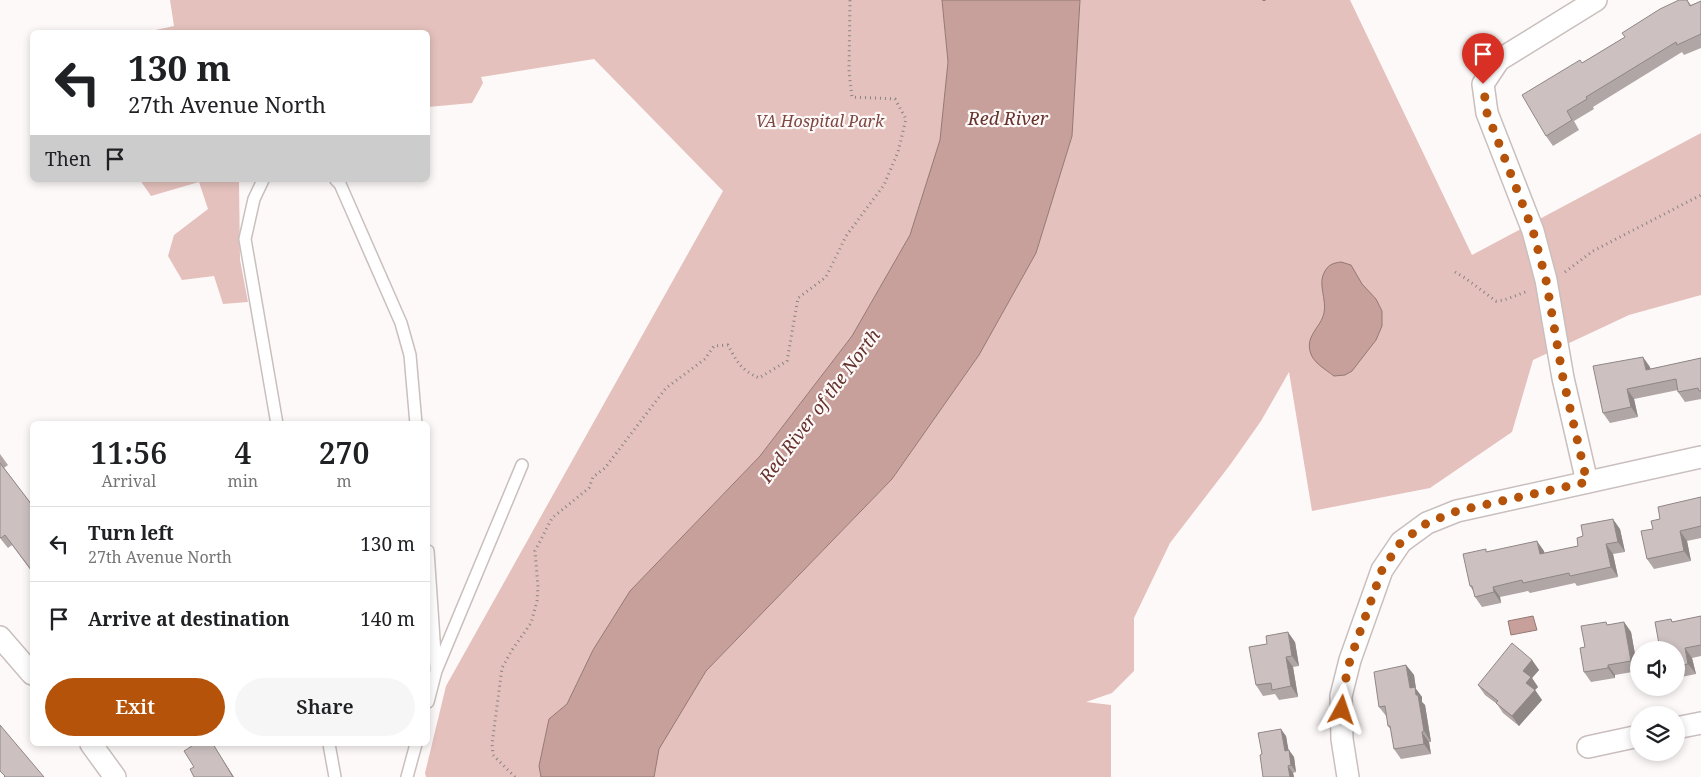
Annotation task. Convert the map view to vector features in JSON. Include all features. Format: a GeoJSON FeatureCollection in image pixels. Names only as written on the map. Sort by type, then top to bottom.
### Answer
{"type":"FeatureCollection","features":[{"type":"Feature","properties":{"kind":"street"},"geometry":{"type":"LineString","coordinates":[[1587,482],[1563,378],[1547,283],[1533,231],[1487,113],[1483,84],[1499,60],[1596,0]]}},
{"type":"Feature","properties":{"kind":"street"},"geometry":{"type":"LineString","coordinates":[[1348,777],[1342,739],[1342,696],[1350,660],[1382,570],[1401,542],[1427,523],[1457,511],[1701,457]]}},
{"type":"Feature","properties":{"kind":"street"},"geometry":{"type":"LineString","coordinates":[[0,637],[30,672]]}},
{"type":"Feature","properties":{"kind":"street"},"geometry":{"type":"LineString","coordinates":[[1685,726],[1701,723]]}},
{"type":"Feature","properties":{"kind":"street"},"geometry":{"type":"LineString","coordinates":[[1588,747],[1630,738]]}},
{"type":"Feature","properties":{"kind":"street"},"geometry":{"type":"LineString","coordinates":[[92,746],[115,777]]}},
{"type":"Feature","properties":{"kind":"lane"},"geometry":{"type":"LineString","coordinates":[[262,182],[254,199],[244,238],[276,421]]}},
{"type":"Feature","properties":{"kind":"lane"},"geometry":{"type":"LineString","coordinates":[[338,182],[401,323],[410,356],[416,421]]}},
{"type":"Feature","properties":{"kind":"lane"},"geometry":{"type":"LineString","coordinates":[[430,694],[436,671],[522,465]]}},
{"type":"Feature","properties":{"kind":"lane"},"geometry":{"type":"LineString","coordinates":[[430,581],[436,671]]}},
{"type":"Feature","properties":{"kind":"lane"},"geometry":{"type":"LineString","coordinates":[[329,746],[335,777]]}},
{"type":"Feature","properties":{"kind":"lane"},"geometry":{"type":"LineString","coordinates":[[406,777],[415,746]]}},
{"type":"Feature","properties":{"kind":"path"},"geometry":{"type":"LineString","coordinates":[[515,777],[493,755],[492,744],[502,668],[531,623],[537,601],[538,587],[536,551],[552,518],[589,488],[593,477],[605,468],[666,388],[686,371],[705,359],[714,346],[728,345],[737,362],[746,372],[759,378],[787,361],[798,298],[826,277],[846,236],[884,185],[898,152],[906,119],[895,99],[852,97],[849,72],[850,0]]}},
{"type":"Feature","properties":{"kind":"path"},"geometry":{"type":"LineString","coordinates":[[1455,272],[1496,301],[1518,295],[1556,279],[1593,251],[1701,195]]}},
{"type":"Feature","properties":{"kind":"green space","name":"VA Hospital Park"},"geometry":{"type":"Polygon","coordinates":[[[170,0],[942,0],[948,62],[940,140],[910,235],[852,336],[760,456],[630,591],[593,650],[567,704],[549,719],[539,766],[541,777],[426,777],[425,773],[446,686],[723,191],[594,59],[481,77],[483,83],[472,103],[430,107],[430,30],[155,30],[174,26],[170,0]]]}},
{"type":"Feature","properties":{"kind":"green space"},"geometry":{"type":"Polygon","coordinates":[[[1080,0],[1350,0],[1472,255],[1701,133],[1701,295],[1629,315],[1533,360],[1512,432],[1430,488],[1312,511],[1289,372],[1261,421],[1170,543],[1134,618],[1134,671],[1112,693],[1086,702],[1111,705],[1111,777],[654,777],[658,749],[706,671],[892,479],[979,355],[1036,253],[1072,136],[1080,0]]]}},
{"type":"Feature","properties":{"kind":"green space"},"geometry":{"type":"Polygon","coordinates":[[[142,182],[199,182],[151,196],[142,182]]]}},
{"type":"Feature","properties":{"kind":"green space"},"geometry":{"type":"Polygon","coordinates":[[[199,182],[239,182],[240,260],[248,302],[223,304],[214,276],[182,280],[168,256],[174,235],[208,209],[199,182]]]}},
{"type":"Feature","properties":{"kind":"water","name":"Red River"},"geometry":{"type":"Polygon","coordinates":[[[942,0],[1080,0],[1072,136],[1036,253],[979,355],[892,479],[706,671],[659,749],[654,777],[541,777],[539,766],[549,719],[567,704],[593,650],[630,591],[760,456],[852,336],[910,235],[940,140],[948,62],[942,0]]]}},
{"type":"Feature","properties":{"kind":"water"},"geometry":{"type":"Polygon","coordinates":[[[1341,262],[1351,265],[1362,284],[1376,299],[1382,311],[1382,326],[1376,340],[1352,371],[1345,375],[1334,376],[1313,359],[1309,345],[1324,313],[1323,276],[1330,265],[1341,262]]]}},
{"type":"Feature","properties":{"kind":"water"},"geometry":{"type":"Polygon","coordinates":[[[1533,616],[1537,630],[1511,635],[1508,621],[1533,616]]]}},
{"type":"Feature","properties":{"kind":"building"},"geometry":{"type":"Polygon","coordinates":[[[1679,0],[1687,0],[1690,6],[1701,1],[1701,34],[1677,45],[1676,42],[1586,97],[1587,99],[1567,111],[1572,120],[1546,136],[1522,95],[1580,60],[1582,63],[1625,37],[1622,33],[1660,9],[1679,0]]]}},
{"type":"Feature","properties":{"kind":"building"},"geometry":{"type":"Polygon","coordinates":[[[1643,357],[1646,370],[1701,358],[1701,391],[1698,388],[1678,392],[1676,379],[1627,389],[1631,407],[1603,413],[1593,366],[1643,357]]]}},
{"type":"Feature","properties":{"kind":"building"},"geometry":{"type":"Polygon","coordinates":[[[0,463],[30,502],[30,568],[5,535],[0,537],[0,463]]]}},
{"type":"Feature","properties":{"kind":"building"},"geometry":{"type":"Polygon","coordinates":[[[1701,497],[1701,526],[1680,531],[1684,551],[1647,559],[1641,531],[1653,529],[1651,521],[1660,519],[1658,507],[1701,497]]]}},
{"type":"Feature","properties":{"kind":"building"},"geometry":{"type":"Polygon","coordinates":[[[1613,519],[1618,542],[1606,544],[1611,567],[1570,576],[1569,573],[1523,583],[1522,580],[1493,587],[1494,592],[1475,597],[1472,586],[1470,586],[1463,554],[1486,549],[1486,552],[1537,541],[1540,554],[1578,546],[1577,538],[1583,536],[1581,525],[1613,519]]]}},
{"type":"Feature","properties":{"kind":"building"},"geometry":{"type":"Polygon","coordinates":[[[1701,616],[1701,645],[1685,648],[1685,641],[1658,641],[1655,622],[1671,619],[1672,622],[1701,616]]]}},
{"type":"Feature","properties":{"kind":"building"},"geometry":{"type":"Polygon","coordinates":[[[1606,622],[1607,625],[1624,622],[1630,661],[1608,665],[1608,668],[1584,672],[1580,648],[1585,647],[1581,626],[1606,622]]]}},
{"type":"Feature","properties":{"kind":"building"},"geometry":{"type":"Polygon","coordinates":[[[1288,632],[1292,656],[1286,657],[1291,686],[1272,690],[1271,683],[1256,685],[1249,647],[1267,644],[1266,636],[1288,632]]]}},
{"type":"Feature","properties":{"kind":"building"},"geometry":{"type":"Polygon","coordinates":[[[1512,643],[1532,660],[1523,671],[1531,677],[1526,683],[1535,690],[1512,716],[1496,703],[1498,701],[1478,685],[1512,643]]]}},
{"type":"Feature","properties":{"kind":"building"},"geometry":{"type":"Polygon","coordinates":[[[1685,648],[1688,664],[1685,664],[1685,648]]]}},
{"type":"Feature","properties":{"kind":"building"},"geometry":{"type":"Polygon","coordinates":[[[1406,665],[1410,688],[1415,687],[1416,695],[1418,695],[1424,731],[1422,732],[1424,744],[1394,749],[1385,706],[1379,707],[1374,672],[1406,665]]]}},
{"type":"Feature","properties":{"kind":"building"},"geometry":{"type":"Polygon","coordinates":[[[0,725],[44,777],[4,777],[0,771],[0,725]]]}},
{"type":"Feature","properties":{"kind":"building"},"geometry":{"type":"Polygon","coordinates":[[[1281,729],[1285,751],[1289,750],[1291,765],[1288,766],[1290,777],[1263,777],[1260,755],[1262,754],[1258,733],[1281,729]]]}},
{"type":"Feature","properties":{"kind":"building"},"geometry":{"type":"Polygon","coordinates":[[[192,746],[214,746],[233,777],[194,777],[190,769],[194,767],[184,751],[192,746]]]}},
{"type":"Feature","properties":{"kind":"route"},"geometry":{"type":"LineString","coordinates":[[1342,710],[1342,696],[1350,660],[1382,570],[1401,542],[1427,523],[1457,511],[1587,482],[1563,378],[1546,280],[1533,231],[1487,113],[1483,84]]}},
{"type":"Feature","properties":{"kind":"water label","name":"Red River of the North"},"geometry":{"type":"Point","coordinates":[820,406]}}]}
